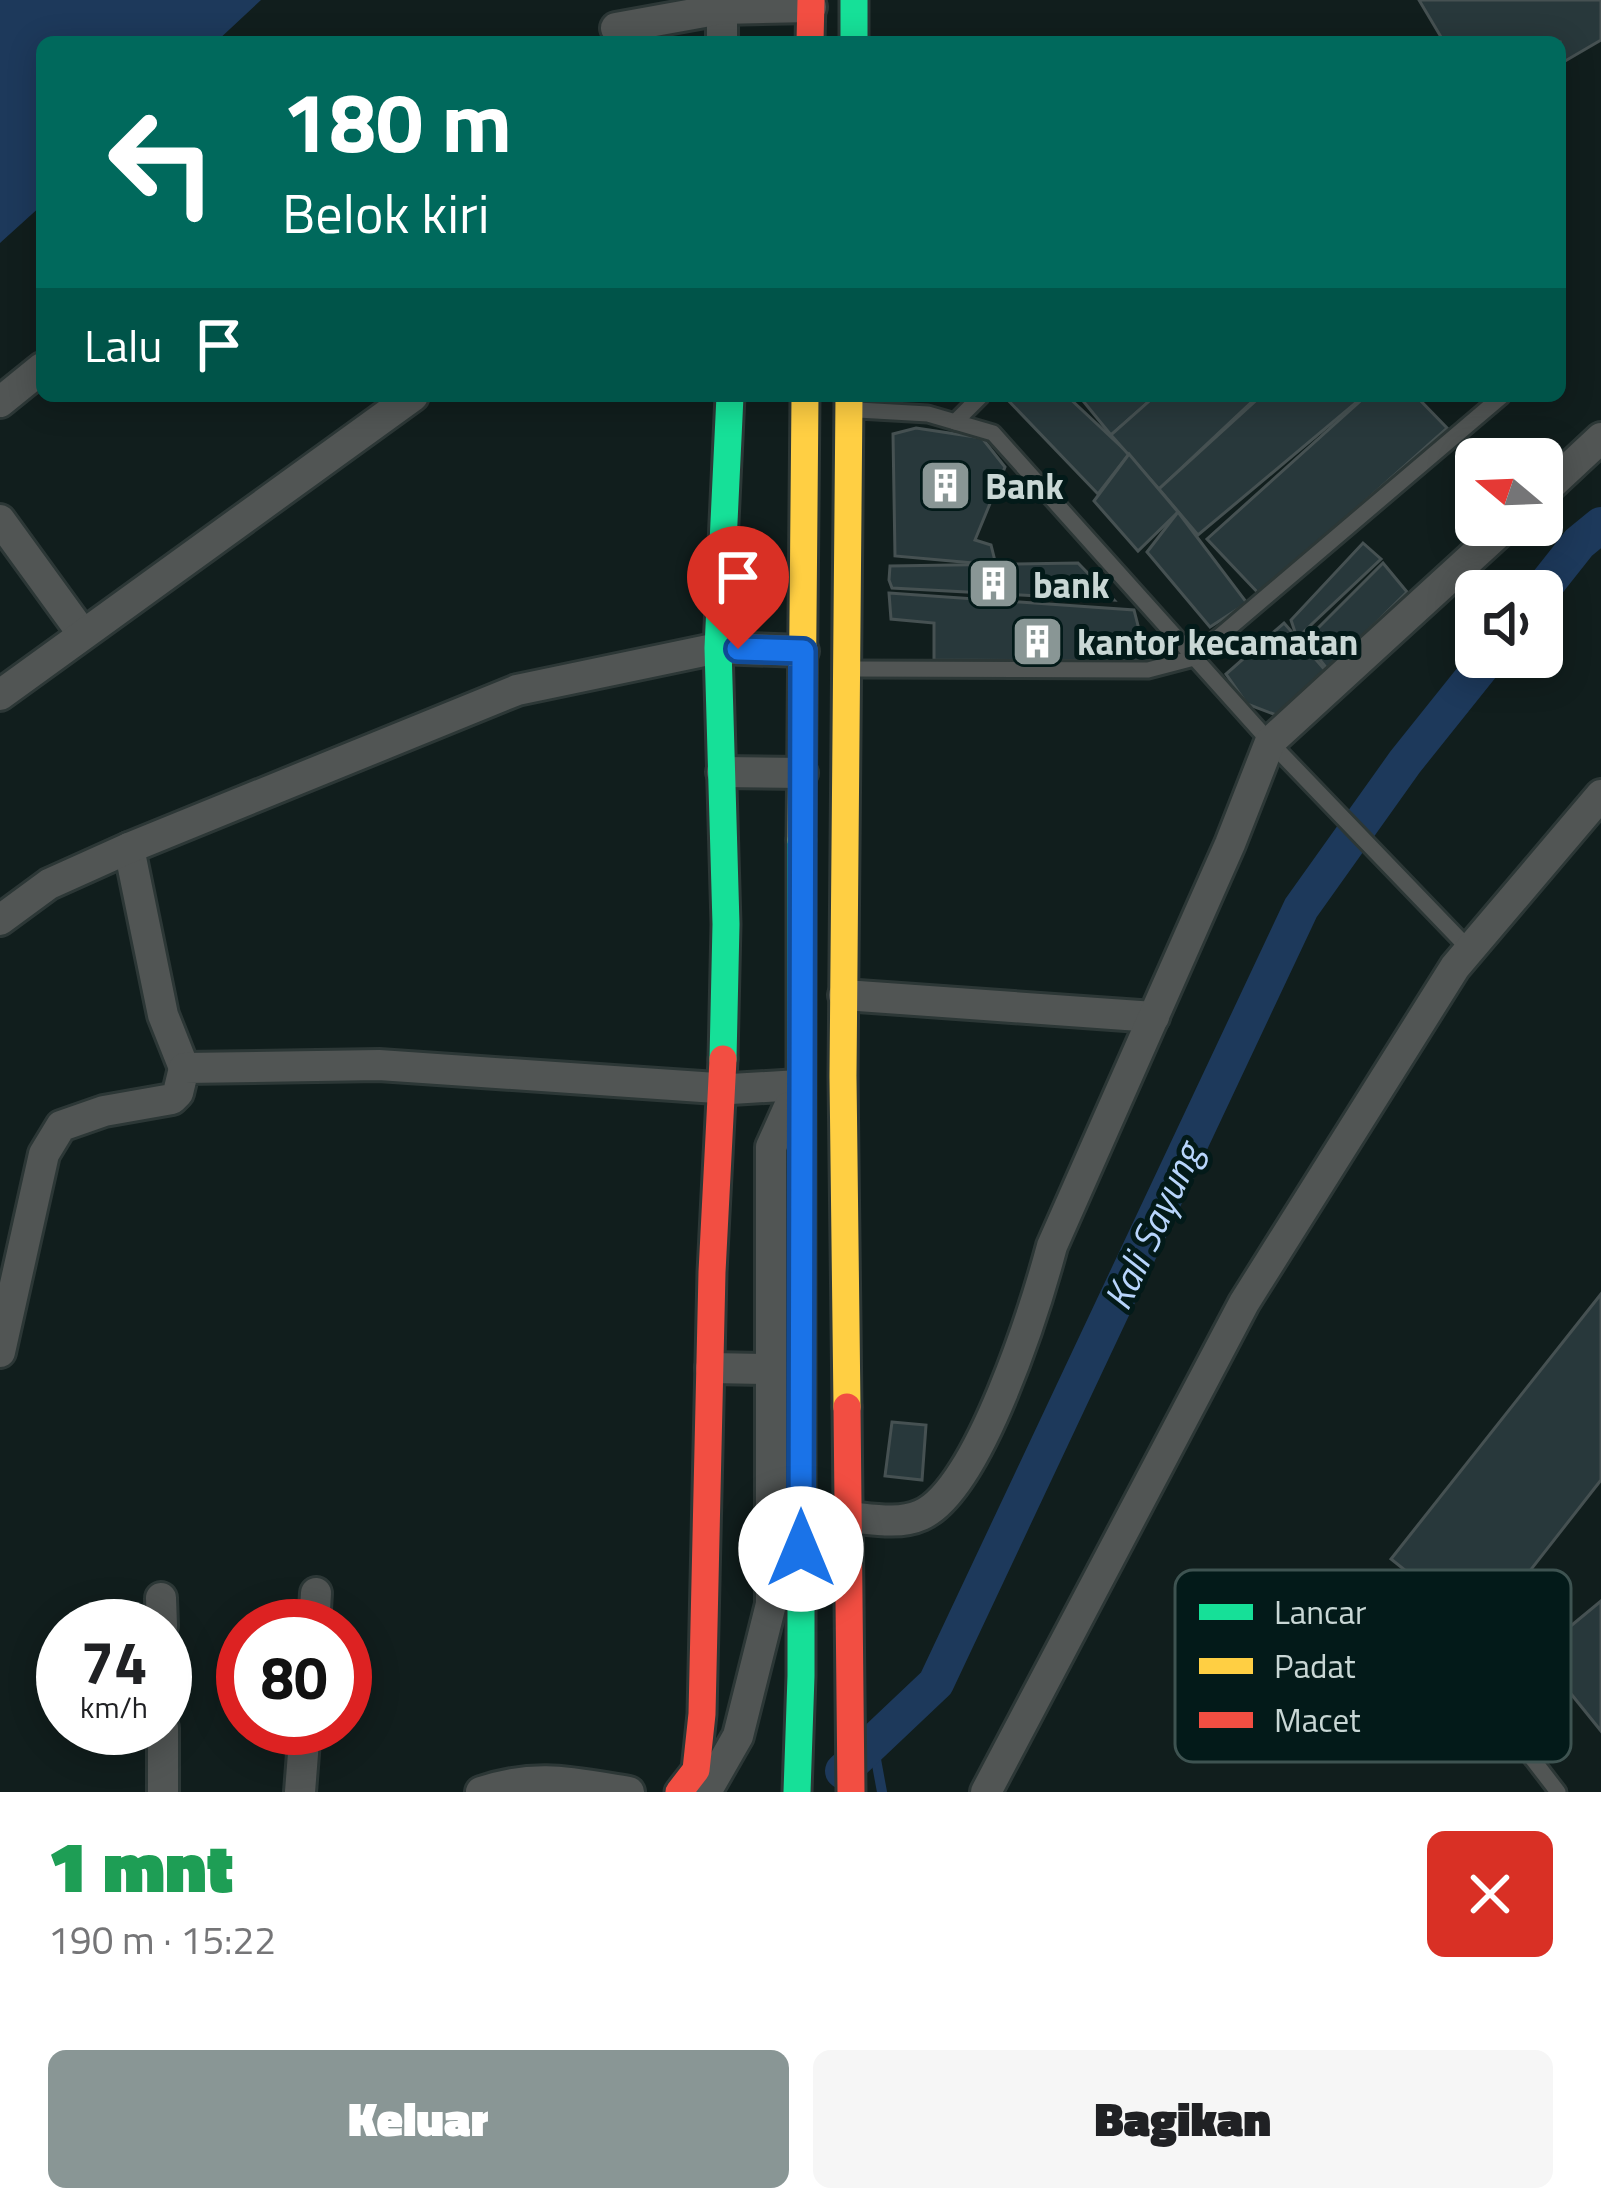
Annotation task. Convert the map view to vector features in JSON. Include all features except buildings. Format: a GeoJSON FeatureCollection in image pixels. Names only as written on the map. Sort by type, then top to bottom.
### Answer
{"type":"FeatureCollection","features":[{"type":"Feature","properties":{"kind":"main road"},"geometry":{"type":"LineString","coordinates":[[854,0],[854,36]]}},
{"type":"Feature","properties":{"kind":"main road"},"geometry":{"type":"LineString","coordinates":[[803,4],[809,36]]}},
{"type":"Feature","properties":{"kind":"main road"},"geometry":{"type":"LineString","coordinates":[[679,1792],[696,1770],[739,1369],[726,1088],[730,402]]}},
{"type":"Feature","properties":{"kind":"main road"},"geometry":{"type":"LineString","coordinates":[[797,1792],[801,1676],[785,1422],[794,651],[805,402]]}},
{"type":"Feature","properties":{"kind":"main road"},"geometry":{"type":"LineString","coordinates":[[849,403],[844,995],[850,1792]]}},
{"type":"Feature","properties":{"kind":"street"},"geometry":{"type":"LineString","coordinates":[[616,28],[729,6],[803,4]]}},
{"type":"Feature","properties":{"kind":"street"},"geometry":{"type":"LineString","coordinates":[[723,36],[729,6]]}},
{"type":"Feature","properties":{"kind":"street"},"geometry":{"type":"LineString","coordinates":[[0,402],[36,373]]}},
{"type":"Feature","properties":{"kind":"street"},"geometry":{"type":"LineString","coordinates":[[0,695],[405,402]]}},
{"type":"Feature","properties":{"kind":"street"},"geometry":{"type":"LineString","coordinates":[[1563,473],[1601,438]]}},
{"type":"Feature","properties":{"kind":"street"},"geometry":{"type":"LineString","coordinates":[[0,520],[82,633]]}},
{"type":"Feature","properties":{"kind":"street"},"geometry":{"type":"LineString","coordinates":[[848,1517],[894,1520],[926,1513],[962,1472],[1012,1377],[1052,1246],[1230,844],[1270,742],[1484,546]]}},
{"type":"Feature","properties":{"kind":"street"},"geometry":{"type":"LineString","coordinates":[[0,920],[49,884],[129,848],[517,690],[728,648],[794,651]]}},
{"type":"Feature","properties":{"kind":"street"},"geometry":{"type":"LineString","coordinates":[[730,772],[792,773]]}},
{"type":"Feature","properties":{"kind":"street"},"geometry":{"type":"LineString","coordinates":[[986,1792],[1244,1303],[1470,950],[1601,795]]}},
{"type":"Feature","properties":{"kind":"street"},"geometry":{"type":"LineString","coordinates":[[0,1352],[44,1154],[61,1126],[178,1094],[184,1068],[163,1015],[129,848]]}},
{"type":"Feature","properties":{"kind":"street"},"geometry":{"type":"LineString","coordinates":[[844,995],[1154,1017]]}},
{"type":"Feature","properties":{"kind":"street"},"geometry":{"type":"LineString","coordinates":[[184,1068],[380,1065],[726,1088],[792,1086],[771,1147],[739,1369],[785,1422],[771,1604],[738,1736],[706,1792]]}},
{"type":"Feature","properties":{"kind":"street"},"geometry":{"type":"LineString","coordinates":[[316,1592],[316,1599]]}},
{"type":"Feature","properties":{"kind":"street"},"geometry":{"type":"LineString","coordinates":[[163,1755],[164,1792]]}},
{"type":"Feature","properties":{"kind":"street"},"geometry":{"type":"LineString","coordinates":[[300,1792],[303,1755]]}},
{"type":"Feature","properties":{"kind":"street"},"geometry":{"type":"LineString","coordinates":[[482,1792],[512,1782],[549,1779],[629,1792]]}},
{"type":"Feature","properties":{"kind":"lane"},"geometry":{"type":"LineString","coordinates":[[955,422],[975,402]]}},
{"type":"Feature","properties":{"kind":"lane"},"geometry":{"type":"LineString","coordinates":[[848,669],[1148,670],[1194,658],[1495,402]]}},
{"type":"Feature","properties":{"kind":"lane"},"geometry":{"type":"LineString","coordinates":[[849,403],[928,415],[993,433],[1270,742],[1470,950]]}},
{"type":"Feature","properties":{"kind":"lane"},"geometry":{"type":"LineString","coordinates":[[1535,1762],[1558,1792]]}},
{"type":"Feature","properties":{"kind":"water"},"geometry":{"type":"Polygon","coordinates":[[[0,0],[261,0],[222,36],[36,36],[36,210],[0,243],[0,0]]]}},
{"type":"Feature","properties":{"kind":"waterway","name":"Kali Sayung"},"geometry":{"type":"LineString","coordinates":[[1558,570],[1601,525]]}},
{"type":"Feature","properties":{"kind":"waterway","name":"Kali Sayung"},"geometry":{"type":"LineString","coordinates":[[843,1771],[936,1683],[1301,908],[1405,762],[1472,678]]}},
{"type":"Feature","properties":{"kind":"waterway"},"geometry":{"type":"LineString","coordinates":[[875,1754],[882,1792]]}},
{"type":"Feature","properties":{"kind":"traffic: fast"},"geometry":{"type":"LineString","coordinates":[[854,0],[854,36]]}},
{"type":"Feature","properties":{"kind":"traffic: fast"},"geometry":{"type":"LineString","coordinates":[[723,1059],[726,924],[718,648],[730,402]]}},
{"type":"Feature","properties":{"kind":"traffic: fast"},"geometry":{"type":"LineString","coordinates":[[797,1792],[801,840]]}},
{"type":"Feature","properties":{"kind":"traffic: slow"},"geometry":{"type":"LineString","coordinates":[[801,840],[805,402]]}},
{"type":"Feature","properties":{"kind":"traffic: slow"},"geometry":{"type":"LineString","coordinates":[[847,1407],[843,1076],[849,402]]}},
{"type":"Feature","properties":{"kind":"traffic: jam"},"geometry":{"type":"LineString","coordinates":[[810,36],[811,0]]}},
{"type":"Feature","properties":{"kind":"traffic: jam"},"geometry":{"type":"LineString","coordinates":[[679,1792],[696,1770],[702,1714],[712,1272],[723,1059]]}},
{"type":"Feature","properties":{"kind":"traffic: jam"},"geometry":{"type":"LineString","coordinates":[[847,1407],[851,1792]]}},
{"type":"Feature","properties":{"kind":"place","name":"Bank"},"geometry":{"type":"Point","coordinates":[946,485]}},
{"type":"Feature","properties":{"kind":"place","name":"bank"},"geometry":{"type":"Point","coordinates":[994,584]}},
{"type":"Feature","properties":{"kind":"place","name":"kantor kecamatan"},"geometry":{"type":"Point","coordinates":[1038,641]}},
{"type":"Feature","properties":{"kind":"route"},"geometry":{"type":"LineString","coordinates":[[738,649],[803,651],[801,1549]]}}]}
